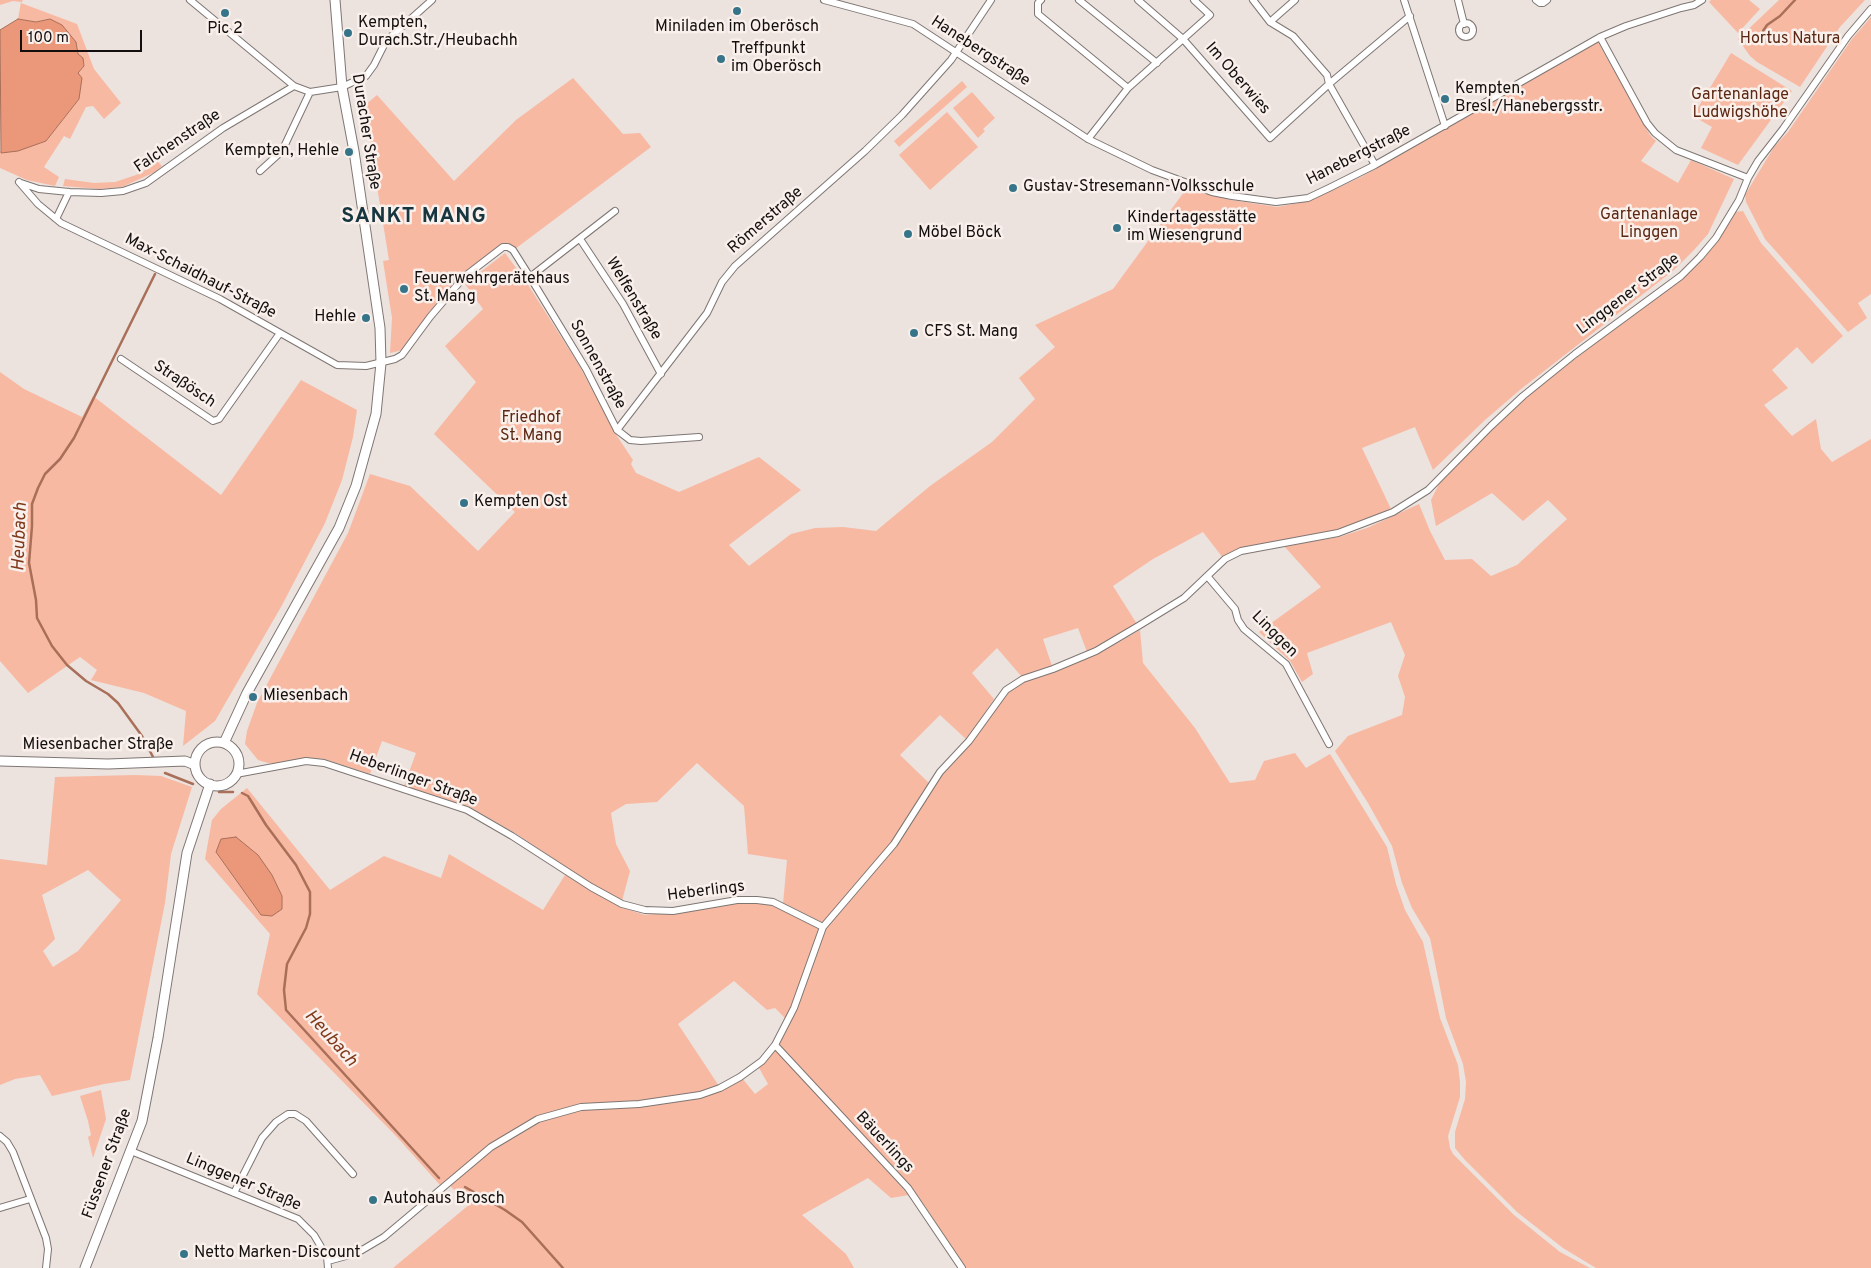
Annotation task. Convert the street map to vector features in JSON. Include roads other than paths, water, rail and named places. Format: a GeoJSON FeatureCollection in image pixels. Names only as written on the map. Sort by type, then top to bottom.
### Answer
{"type":"FeatureCollection","features":[{"type":"Feature","properties":{"kind":"main road","name":"Duracher Straße"},"geometry":{"type":"LineString","coordinates":[[224,743],[243,702],[339,528],[356,486],[375,416],[381,359],[380,333],[354,151],[342,87],[335,0]]}},
{"type":"Feature","properties":{"kind":"main road"},"geometry":{"type":"LineString","coordinates":[[215,742],[224,743],[235,751],[239,762],[236,774],[230,781],[220,785],[210,784],[200,777],[195,765],[197,755],[204,746],[215,742]]}},
{"type":"Feature","properties":{"kind":"main road","name":"Miesenbacher Straße"},"geometry":{"type":"LineString","coordinates":[[0,761],[108,764],[185,761],[195,765]]}},
{"type":"Feature","properties":{"kind":"main road","name":"Füssener Straße"},"geometry":{"type":"LineString","coordinates":[[85,1268],[142,1121],[158,1038],[187,853],[210,784]]}},
{"type":"Feature","properties":{"kind":"street"},"geometry":{"type":"LineString","coordinates":[[190,0],[294,86],[310,92],[342,87],[366,76],[386,41],[432,0]]}},
{"type":"Feature","properties":{"kind":"street","name":"Hanebergstraße"},"geometry":{"type":"LineString","coordinates":[[824,0],[913,24],[1088,140],[1152,170],[1212,192],[1276,202],[1308,198],[1375,165],[1600,37],[1694,5],[1702,0]]}},
{"type":"Feature","properties":{"kind":"street","name":"Römerstraße"},"geometry":{"type":"LineString","coordinates":[[617,430],[707,313],[722,282],[735,266],[865,151],[927,88],[956,52],[991,0]]}},
{"type":"Feature","properties":{"kind":"street"},"geometry":{"type":"LineString","coordinates":[[1041,0],[1038,3],[1038,14],[1128,88]]}},
{"type":"Feature","properties":{"kind":"street"},"geometry":{"type":"LineString","coordinates":[[1079,0],[1157,63]]}},
{"type":"Feature","properties":{"kind":"street","name":"Im Oberwies"},"geometry":{"type":"LineString","coordinates":[[1138,0],[1183,39],[1270,138],[1329,84]]}},
{"type":"Feature","properties":{"kind":"street","name":"Im Oberwies"},"geometry":{"type":"LineString","coordinates":[[1088,140],[1128,88],[1210,15],[1194,0]]}},
{"type":"Feature","properties":{"kind":"street"},"geometry":{"type":"LineString","coordinates":[[1252,0],[1270,22],[1293,36],[1327,75],[1329,84],[1375,165]]}},
{"type":"Feature","properties":{"kind":"street"},"geometry":{"type":"LineString","coordinates":[[1270,22],[1295,0]]}},
{"type":"Feature","properties":{"kind":"street"},"geometry":{"type":"LineString","coordinates":[[1404,0],[1444,126]]}},
{"type":"Feature","properties":{"kind":"street"},"geometry":{"type":"LineString","coordinates":[[1458,0],[1464,24]]}},
{"type":"Feature","properties":{"kind":"street"},"geometry":{"type":"LineString","coordinates":[[1536,0],[1540,3],[1547,0]]}},
{"type":"Feature","properties":{"kind":"street"},"geometry":{"type":"LineString","coordinates":[[1680,0],[1681,8]]}},
{"type":"Feature","properties":{"kind":"street","name":"Linggener Straße"},"geometry":{"type":"LineString","coordinates":[[823,927],[894,844],[940,772],[969,742],[1006,690],[1023,679],[1096,651],[1184,598],[1225,559],[1241,551],[1338,533],[1393,512],[1418,498],[1491,426],[1542,380],[1681,276],[1716,238],[1739,200],[1748,178],[1758,161],[1784,129],[1848,36],[1871,9]]}},
{"type":"Feature","properties":{"kind":"street"},"geometry":{"type":"LineString","coordinates":[[1329,84],[1410,16]]}},
{"type":"Feature","properties":{"kind":"street"},"geometry":{"type":"LineString","coordinates":[[1600,37],[1647,123],[1663,141],[1676,150],[1748,178]]}},
{"type":"Feature","properties":{"kind":"street","name":"Falchenstraße"},"geometry":{"type":"LineString","coordinates":[[19,182],[39,189],[101,193],[123,191],[146,183],[223,128],[294,86]]}},
{"type":"Feature","properties":{"kind":"street"},"geometry":{"type":"LineString","coordinates":[[260,171],[282,150],[310,92]]}},
{"type":"Feature","properties":{"kind":"street","name":"Max-Schaidhauf-Straße"},"geometry":{"type":"LineString","coordinates":[[19,182],[38,204],[56,219],[78,232],[220,299],[337,365],[366,366],[381,359],[395,359],[405,353],[430,317],[464,277],[503,247]]}},
{"type":"Feature","properties":{"kind":"street"},"geometry":{"type":"LineString","coordinates":[[56,219],[69,192]]}},
{"type":"Feature","properties":{"kind":"street"},"geometry":{"type":"LineString","coordinates":[[530,277],[615,211]]}},
{"type":"Feature","properties":{"kind":"street","name":"Welfenstraße"},"geometry":{"type":"LineString","coordinates":[[580,239],[623,304],[661,374]]}},
{"type":"Feature","properties":{"kind":"street","name":"Sonnenstraße"},"geometry":{"type":"LineString","coordinates":[[503,247],[508,247],[512,250],[530,277],[586,369],[617,430],[630,440],[699,438]]}},
{"type":"Feature","properties":{"kind":"street","name":"Straßösch"},"geometry":{"type":"LineString","coordinates":[[121,359],[213,421],[219,419],[280,333]]}},
{"type":"Feature","properties":{"kind":"street","name":"Linggen"},"geometry":{"type":"LineString","coordinates":[[1208,576],[1235,609],[1238,620],[1244,629],[1286,664],[1329,744]]}},
{"type":"Feature","properties":{"kind":"street","name":"Heberlinger Straße"},"geometry":{"type":"LineString","coordinates":[[236,774],[306,761],[343,768],[467,810],[592,887]]}},
{"type":"Feature","properties":{"kind":"street","name":"Heberlings"},"geometry":{"type":"LineString","coordinates":[[592,887],[622,904],[648,911],[672,911],[737,900],[757,900],[781,906],[823,927]]}},
{"type":"Feature","properties":{"kind":"street"},"geometry":{"type":"LineString","coordinates":[[328,1265],[357,1253],[384,1237],[491,1147],[538,1119],[581,1108],[639,1104],[700,1095],[720,1088],[740,1077],[762,1061],[775,1045],[794,1008],[823,927]]}},
{"type":"Feature","properties":{"kind":"street","name":"Bäuerlings"},"geometry":{"type":"LineString","coordinates":[[775,1045],[908,1188],[962,1268]]}},
{"type":"Feature","properties":{"kind":"street"},"geometry":{"type":"LineString","coordinates":[[234,1193],[262,1138],[276,1122],[288,1114],[295,1114],[306,1121],[353,1174]]}},
{"type":"Feature","properties":{"kind":"street"},"geometry":{"type":"LineString","coordinates":[[0,1136],[7,1142],[13,1152],[46,1238],[48,1249],[46,1268]]}},
{"type":"Feature","properties":{"kind":"street","name":"Linggener Straße"},"geometry":{"type":"LineString","coordinates":[[130,1151],[298,1219],[314,1235],[328,1265]]}},
{"type":"Feature","properties":{"kind":"street"},"geometry":{"type":"LineString","coordinates":[[0,1208],[30,1199]]}},
{"type":"Feature","properties":{"kind":"waterway"},"geometry":{"type":"LineString","coordinates":[[1763,31],[1767,25],[1780,16],[1795,0]]}},
{"type":"Feature","properties":{"kind":"waterway","name":"Heubach"},"geometry":{"type":"LineString","coordinates":[[153,757],[142,736],[118,703],[67,665],[52,646],[37,618],[36,600],[29,563],[32,504],[38,488],[45,474],[60,459],[74,438],[155,274]]}},
{"type":"Feature","properties":{"kind":"waterway","name":"Heubach"},"geometry":{"type":"LineString","coordinates":[[165,773],[193,784]]}},
{"type":"Feature","properties":{"kind":"waterway","name":"Heubach"},"geometry":{"type":"LineString","coordinates":[[219,792],[233,792]]}},
{"type":"Feature","properties":{"kind":"waterway","name":"Heubach"},"geometry":{"type":"LineString","coordinates":[[242,793],[248,796],[266,825],[296,865],[310,892],[310,914],[306,928],[287,964],[284,990],[286,1010],[439,1178]]}},
{"type":"Feature","properties":{"kind":"waterway","name":"Heubach"},"geometry":{"type":"LineString","coordinates":[[465,1187],[522,1222],[563,1268]]}},
{"type":"Feature","properties":{"kind":"place","name":"Miniladen im Oberösch"},"geometry":{"type":"Point","coordinates":[737,11]}},
{"type":"Feature","properties":{"kind":"place","name":"Pic 2"},"geometry":{"type":"Point","coordinates":[225,13]}},
{"type":"Feature","properties":{"kind":"place","name":"Kempten, Durach.Str./Heubachh"},"geometry":{"type":"Point","coordinates":[348,33]}},
{"type":"Feature","properties":{"kind":"place","name":"Treffpunkt im Oberösch"},"geometry":{"type":"Point","coordinates":[721,59]}},
{"type":"Feature","properties":{"kind":"place","name":"Kempten, Bresl./Hanebergsstr."},"geometry":{"type":"Point","coordinates":[1445,99]}},
{"type":"Feature","properties":{"kind":"place","name":"Kempten, Hehle"},"geometry":{"type":"Point","coordinates":[349,152]}},
{"type":"Feature","properties":{"kind":"place","name":"Gustav-Stresemann-Volksschule"},"geometry":{"type":"Point","coordinates":[1013,188]}},
{"type":"Feature","properties":{"kind":"place","name":"Kindertagesstätte im Wiesengrund"},"geometry":{"type":"Point","coordinates":[1117,228]}},
{"type":"Feature","properties":{"kind":"place","name":"Möbel Böck"},"geometry":{"type":"Point","coordinates":[908,234]}},
{"type":"Feature","properties":{"kind":"place","name":"Feuerwehrgerätehaus St. Mang"},"geometry":{"type":"Point","coordinates":[404,289]}},
{"type":"Feature","properties":{"kind":"place","name":"Hehle"},"geometry":{"type":"Point","coordinates":[366,318]}},
{"type":"Feature","properties":{"kind":"place","name":"CFS St. Mang"},"geometry":{"type":"Point","coordinates":[914,333]}},
{"type":"Feature","properties":{"kind":"place","name":"Kempten Ost"},"geometry":{"type":"Point","coordinates":[464,503]}},
{"type":"Feature","properties":{"kind":"place","name":"Miesenbach"},"geometry":{"type":"Point","coordinates":[253,697]}},
{"type":"Feature","properties":{"kind":"place","name":"Autohaus Brosch"},"geometry":{"type":"Point","coordinates":[373,1200]}},
{"type":"Feature","properties":{"kind":"place","name":"Netto Marken-Discount"},"geometry":{"type":"Point","coordinates":[184,1254]}},
{"type":"Feature","properties":{"kind":"district","name":"SANKT MANG"},"geometry":{"type":"Point","coordinates":[414,218]}},
{"type":"Feature","properties":{"kind":"park label","name":"Hortus Natura"},"geometry":{"type":"Point","coordinates":[1790,40]}},
{"type":"Feature","properties":{"kind":"park label","name":"Gartenanlage Ludwigshöhe"},"geometry":{"type":"Point","coordinates":[1740,105]}},
{"type":"Feature","properties":{"kind":"park label","name":"Gartenanlage Linggen"},"geometry":{"type":"Point","coordinates":[1649,225]}},
{"type":"Feature","properties":{"kind":"park label","name":"Friedhof St. Mang"},"geometry":{"type":"Point","coordinates":[531,428]}}]}
